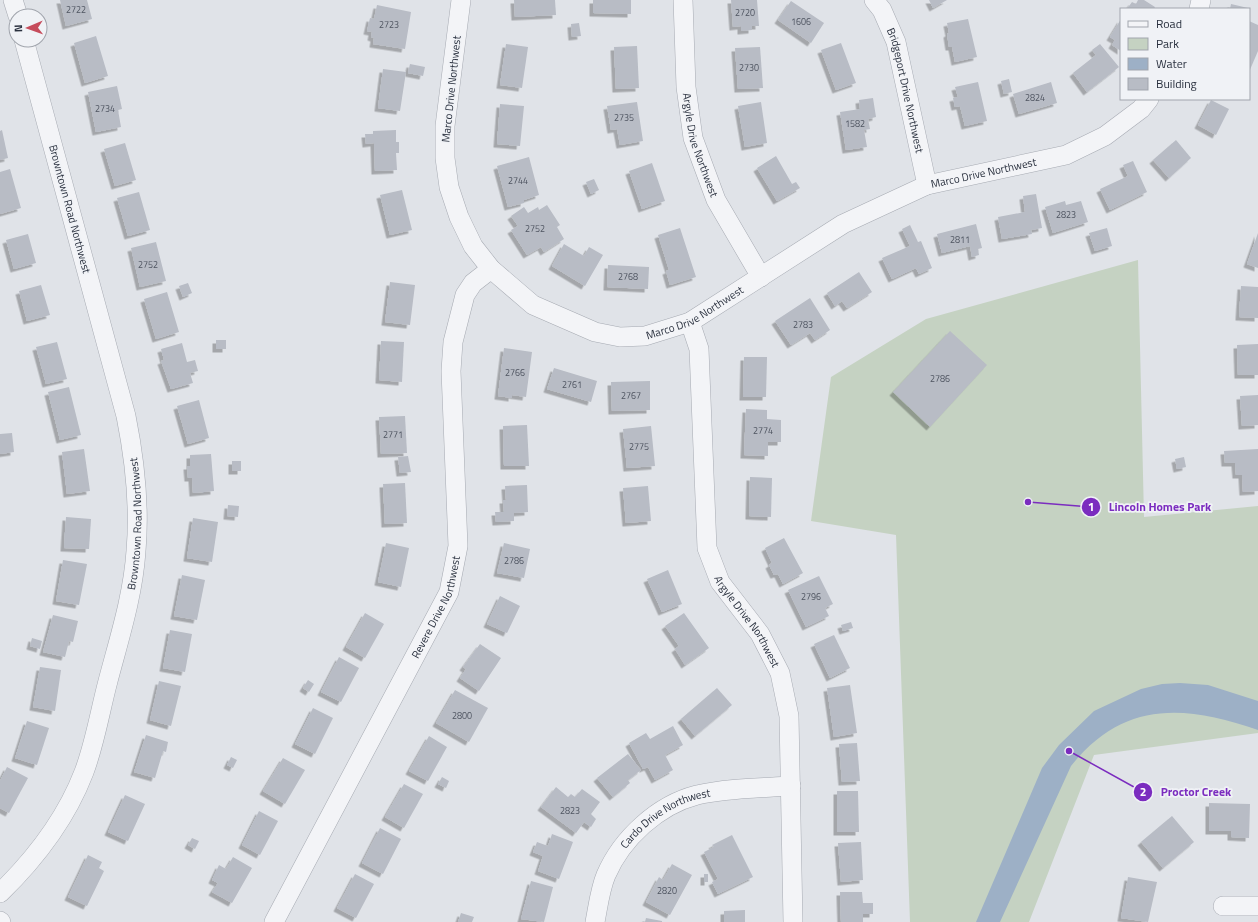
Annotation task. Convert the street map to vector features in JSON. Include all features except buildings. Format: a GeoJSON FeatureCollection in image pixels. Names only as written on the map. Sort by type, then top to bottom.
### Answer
{"type":"FeatureCollection","features":[{"type":"Feature","properties":{"kind":"street","name":"Marco Drive Northwest"},"geometry":{"type":"LineString","coordinates":[[461,0],[445,126],[445,158],[449,186],[459,217],[473,246],[491,269],[533,304],[595,332],[620,337],[645,336],[690,322],[843,224],[927,185],[1066,154],[1106,136],[1141,109],[1148,100]]}},
{"type":"Feature","properties":{"kind":"street","name":"Argyle Drive Northwest"},"geometry":{"type":"LineString","coordinates":[[683,0],[686,88],[693,138],[716,200],[761,277]]}},
{"type":"Feature","properties":{"kind":"street","name":"Bridgeport Drive Northwest"},"geometry":{"type":"LineString","coordinates":[[874,0],[882,10],[896,42],[927,185]]}},
{"type":"Feature","properties":{"kind":"street","name":"Browntown Road Northwest"},"geometry":{"type":"LineString","coordinates":[[0,893],[21,873],[44,845],[67,810],[84,772],[130,595],[136,552],[138,510],[135,463],[126,416],[26,48]]}},
{"type":"Feature","properties":{"kind":"street","name":"Revere Drive Northwest"},"geometry":{"type":"LineString","coordinates":[[274,922],[449,592],[458,546],[451,371],[453,342],[465,295],[473,283],[491,269]]}},
{"type":"Feature","properties":{"kind":"street","name":"Argyle Drive Northwest"},"geometry":{"type":"LineString","coordinates":[[690,322],[699,349],[707,548],[720,582],[760,634],[780,673],[789,716],[793,922]]}},
{"type":"Feature","properties":{"kind":"street","name":"Cardo Drive Northwest"},"geometry":{"type":"LineString","coordinates":[[595,922],[606,876],[620,850],[635,832],[665,808],[696,795],[791,786]]}},
{"type":"Feature","properties":{"kind":"street"},"geometry":{"type":"LineString","coordinates":[[1223,906],[1258,906]]}},
{"type":"Feature","properties":{"kind":"green space"},"geometry":{"type":"Polygon","coordinates":[[[1138,260],[1144,517],[1258,506],[1258,733],[1094,755],[1029,922],[910,922],[896,535],[811,521],[831,377],[926,319],[1138,260]]]}},
{"type":"Feature","properties":{"kind":"water"},"geometry":{"type":"Polygon","coordinates":[[[1180,683],[1208,685],[1258,701],[1258,730],[1205,716],[1181,713],[1157,714],[1134,719],[1112,729],[1091,744],[1071,766],[1000,922],[976,922],[1042,768],[1059,745],[1094,711],[1141,689],[1162,684],[1180,683]]]}},
{"type":"Feature","properties":{"kind":"place","name":"Lincoln Homes Park"},"geometry":{"type":"Point","coordinates":[1028,502]}},
{"type":"Feature","properties":{"kind":"place","name":"Proctor Creek"},"geometry":{"type":"Point","coordinates":[1069,751]}}]}
